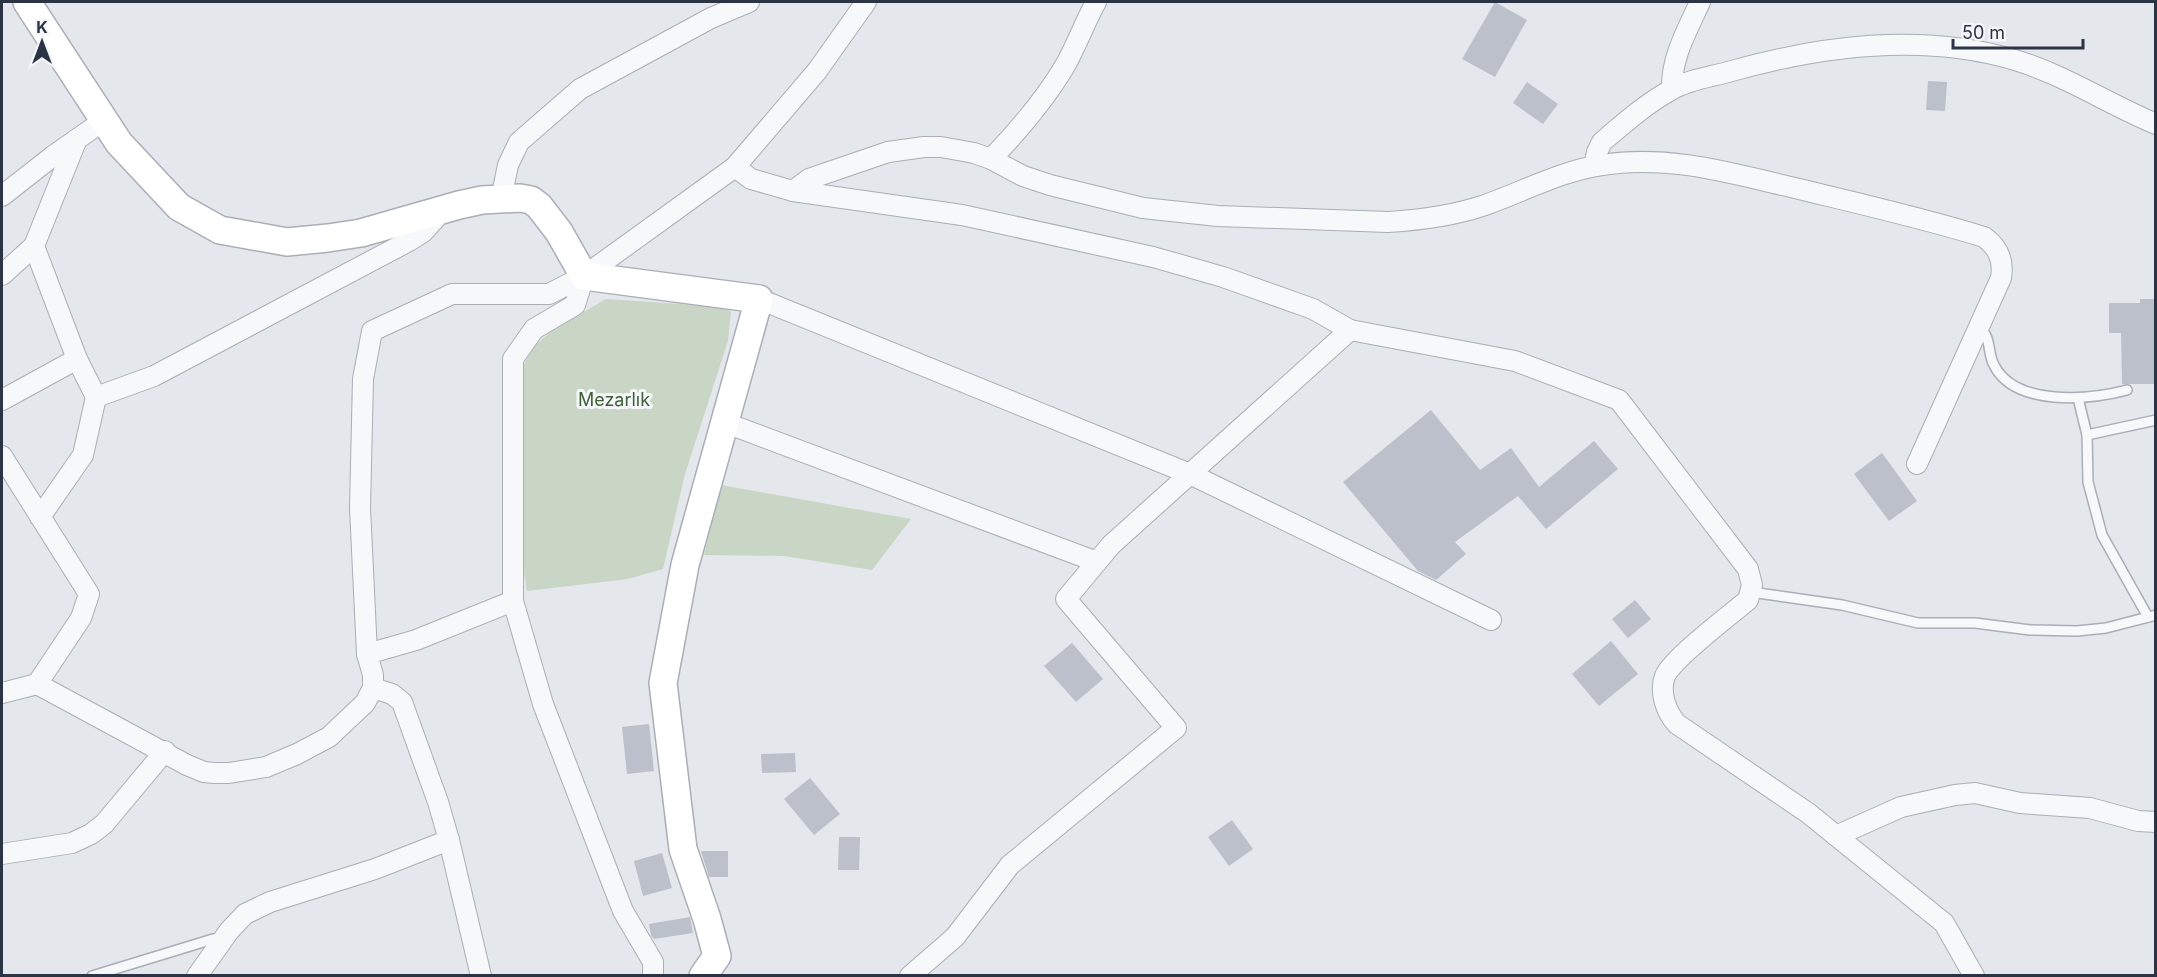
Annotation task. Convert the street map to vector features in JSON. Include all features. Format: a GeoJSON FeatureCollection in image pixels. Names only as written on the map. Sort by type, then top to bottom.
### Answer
{"type":"FeatureCollection","features":[{"type":"Feature","properties":{"kind":"street"},"geometry":{"type":"LineString","coordinates":[[27,2],[119,143],[179,207],[220,230],[287,242],[328,238],[361,233],[434,210],[482,200],[520,198],[531,200],[539,206],[559,232],[584,276],[576,305],[534,329],[513,359],[513,601],[543,704],[623,911],[653,962],[652,975]]}},
{"type":"Feature","properties":{"kind":"street"},"geometry":{"type":"LineString","coordinates":[[501,199],[508,165],[519,142],[580,89],[711,18],[749,2]]}},
{"type":"Feature","properties":{"kind":"street"},"geometry":{"type":"LineString","coordinates":[[37,684],[204,772],[229,773],[266,767],[329,737],[365,703],[374,688],[367,654],[360,508],[363,379],[372,331],[452,294],[549,294],[584,276],[735,167],[817,71],[866,2]]}},
{"type":"Feature","properties":{"kind":"street"},"geometry":{"type":"LineString","coordinates":[[991,159],[1031,116],[1049,92],[1066,64],[1096,2]]}},
{"type":"Feature","properties":{"kind":"street"},"geometry":{"type":"LineString","coordinates":[[1672,89],[1672,77],[1681,43],[1700,2]]}},
{"type":"Feature","properties":{"kind":"street"},"geometry":{"type":"LineString","coordinates":[[1594,166],[1602,142],[1672,89],[1739,69],[1814,53],[1880,45],[1929,45],[1984,52],[2042,69],[2156,124]]}},
{"type":"Feature","properties":{"kind":"street"},"geometry":{"type":"LineString","coordinates":[[2,196],[103,121]]}},
{"type":"Feature","properties":{"kind":"street"},"geometry":{"type":"LineString","coordinates":[[2,275],[34,246],[77,139]]}},
{"type":"Feature","properties":{"kind":"street"},"geometry":{"type":"LineString","coordinates":[[794,191],[809,180],[880,155],[906,149],[941,147],[966,151],[991,159],[1023,176],[1050,185],[1143,208],[1218,216],[1363,222],[1414,220],[1461,212],[1482,206],[1564,173],[1594,166],[1651,161],[1704,167],[1924,219],[1984,237],[1999,254],[2002,270],[2001,278],[1917,464]]}},
{"type":"Feature","properties":{"kind":"street"},"geometry":{"type":"LineString","coordinates":[[735,167],[751,179],[794,191],[962,215],[1153,257],[1222,277],[1313,309],[1350,330],[1515,361],[1619,400],[1748,569],[1752,585],[1748,600],[1675,662],[1665,677],[1663,692],[1669,716],[1677,724],[1808,813],[1944,923],[1974,975]]}},
{"type":"Feature","properties":{"kind":"street"},"geometry":{"type":"LineString","coordinates":[[96,397],[154,376],[409,241],[435,219],[434,210]]}},
{"type":"Feature","properties":{"kind":"street"},"geometry":{"type":"LineString","coordinates":[[34,246],[77,359],[96,397],[83,455],[40,517]]}},
{"type":"Feature","properties":{"kind":"street"},"geometry":{"type":"LineString","coordinates":[[584,276],[759,298],[1190,474],[1491,620]]}},
{"type":"Feature","properties":{"kind":"street"},"geometry":{"type":"LineString","coordinates":[[703,975],[717,956],[683,849],[663,683],[686,565],[759,298]]}},
{"type":"Feature","properties":{"kind":"street"},"geometry":{"type":"LineString","coordinates":[[910,975],[955,937],[1010,865],[1176,728],[1066,599],[1111,545],[1350,330]]}},
{"type":"Feature","properties":{"kind":"street"},"geometry":{"type":"LineString","coordinates":[[2,400],[77,359]]}},
{"type":"Feature","properties":{"kind":"street"},"geometry":{"type":"LineString","coordinates":[[726,423],[1097,562]]}},
{"type":"Feature","properties":{"kind":"street"},"geometry":{"type":"LineString","coordinates":[[2,456],[89,594],[81,618],[37,684],[2,693]]}},
{"type":"Feature","properties":{"kind":"street"},"geometry":{"type":"LineString","coordinates":[[367,654],[416,640],[513,601]]}},
{"type":"Feature","properties":{"kind":"street"},"geometry":{"type":"LineString","coordinates":[[374,688],[392,694],[402,702],[438,802],[481,975]]}},
{"type":"Feature","properties":{"kind":"street"},"geometry":{"type":"LineString","coordinates":[[2,854],[72,843],[91,834],[104,824],[165,751]]}},
{"type":"Feature","properties":{"kind":"street"},"geometry":{"type":"LineString","coordinates":[[1836,836],[1901,807],[1946,796],[1975,794],[2020,802],[2090,808],[2138,821],[2156,822]]}},
{"type":"Feature","properties":{"kind":"street"},"geometry":{"type":"LineString","coordinates":[[196,975],[237,921],[245,914],[270,902],[375,869],[448,840]]}},
{"type":"Feature","properties":{"kind":"lane"},"geometry":{"type":"LineString","coordinates":[[1979,328],[1987,336],[1989,354],[1997,371],[2021,390],[2078,398],[2103,396],[2127,390]]}},
{"type":"Feature","properties":{"kind":"lane"},"geometry":{"type":"LineString","coordinates":[[1751,592],[1842,605],[1904,621],[1933,624],[1975,623],[2030,630],[2077,631],[2106,628],[2152,616],[2102,535],[2088,482],[2087,435],[2078,398]]}},
{"type":"Feature","properties":{"kind":"lane"},"geometry":{"type":"LineString","coordinates":[[2087,435],[2156,420]]}},
{"type":"Feature","properties":{"kind":"lane"},"geometry":{"type":"LineString","coordinates":[[92,975],[213,939],[223,940]]}},
{"type":"Feature","properties":{"kind":"green space","name":"Mezarlık"},"geometry":{"type":"Polygon","coordinates":[[[606,299],[726,307],[731,312],[728,341],[685,474],[663,569],[628,579],[527,591],[523,566],[523,366],[535,345],[556,328],[606,299]]]}},
{"type":"Feature","properties":{"kind":"green space"},"geometry":{"type":"Polygon","coordinates":[[[721,485],[911,519],[872,570],[784,556],[704,555],[721,485]]]}},
{"type":"Feature","properties":{"kind":"building"},"geometry":{"type":"Polygon","coordinates":[[[1495,2],[1527,20],[1495,77],[1462,59],[1495,2]]]}},
{"type":"Feature","properties":{"kind":"building"},"geometry":{"type":"Polygon","coordinates":[[[1928,81],[1947,82],[1945,111],[1926,110],[1928,81]]]}},
{"type":"Feature","properties":{"kind":"building"},"geometry":{"type":"Polygon","coordinates":[[[1527,82],[1558,104],[1543,124],[1513,103],[1527,82]]]}},
{"type":"Feature","properties":{"kind":"building"},"geometry":{"type":"Polygon","coordinates":[[[2140,299],[2156,299],[2156,384],[2122,384],[2121,333],[2109,333],[2109,303],[2140,303],[2140,299]]]}},
{"type":"Feature","properties":{"kind":"building"},"geometry":{"type":"Polygon","coordinates":[[[1431,410],[1480,470],[1511,448],[1539,487],[1594,441],[1618,469],[1546,529],[1518,496],[1455,542],[1466,554],[1436,580],[1418,571],[1343,482],[1431,410]]]}},
{"type":"Feature","properties":{"kind":"building"},"geometry":{"type":"Polygon","coordinates":[[[1882,453],[1917,501],[1889,521],[1854,474],[1882,453]]]}},
{"type":"Feature","properties":{"kind":"building"},"geometry":{"type":"Polygon","coordinates":[[[1635,600],[1651,619],[1628,638],[1612,619],[1635,600]]]}},
{"type":"Feature","properties":{"kind":"building"},"geometry":{"type":"Polygon","coordinates":[[[1611,641],[1638,674],[1599,706],[1572,674],[1611,641]]]}},
{"type":"Feature","properties":{"kind":"building"},"geometry":{"type":"Polygon","coordinates":[[[1072,643],[1103,679],[1076,702],[1044,666],[1072,643]]]}},
{"type":"Feature","properties":{"kind":"building"},"geometry":{"type":"Polygon","coordinates":[[[649,724],[654,771],[627,774],[622,727],[649,724]]]}},
{"type":"Feature","properties":{"kind":"building"},"geometry":{"type":"Polygon","coordinates":[[[795,753],[796,772],[762,773],[761,754],[795,753]]]}},
{"type":"Feature","properties":{"kind":"building"},"geometry":{"type":"Polygon","coordinates":[[[810,778],[840,814],[814,835],[784,799],[810,778]]]}},
{"type":"Feature","properties":{"kind":"building"},"geometry":{"type":"Polygon","coordinates":[[[1232,820],[1253,849],[1229,866],[1208,837],[1232,820]]]}},
{"type":"Feature","properties":{"kind":"building"},"geometry":{"type":"Polygon","coordinates":[[[839,837],[860,837],[859,870],[838,870],[839,837]]]}},
{"type":"Feature","properties":{"kind":"building"},"geometry":{"type":"Polygon","coordinates":[[[701,851],[728,851],[728,877],[709,877],[701,851]]]}},
{"type":"Feature","properties":{"kind":"building"},"geometry":{"type":"Polygon","coordinates":[[[662,853],[672,888],[643,896],[634,861],[662,853]]]}},
{"type":"Feature","properties":{"kind":"building"},"geometry":{"type":"Polygon","coordinates":[[[690,917],[693,933],[654,939],[651,935],[649,924],[690,917]]]}}]}
